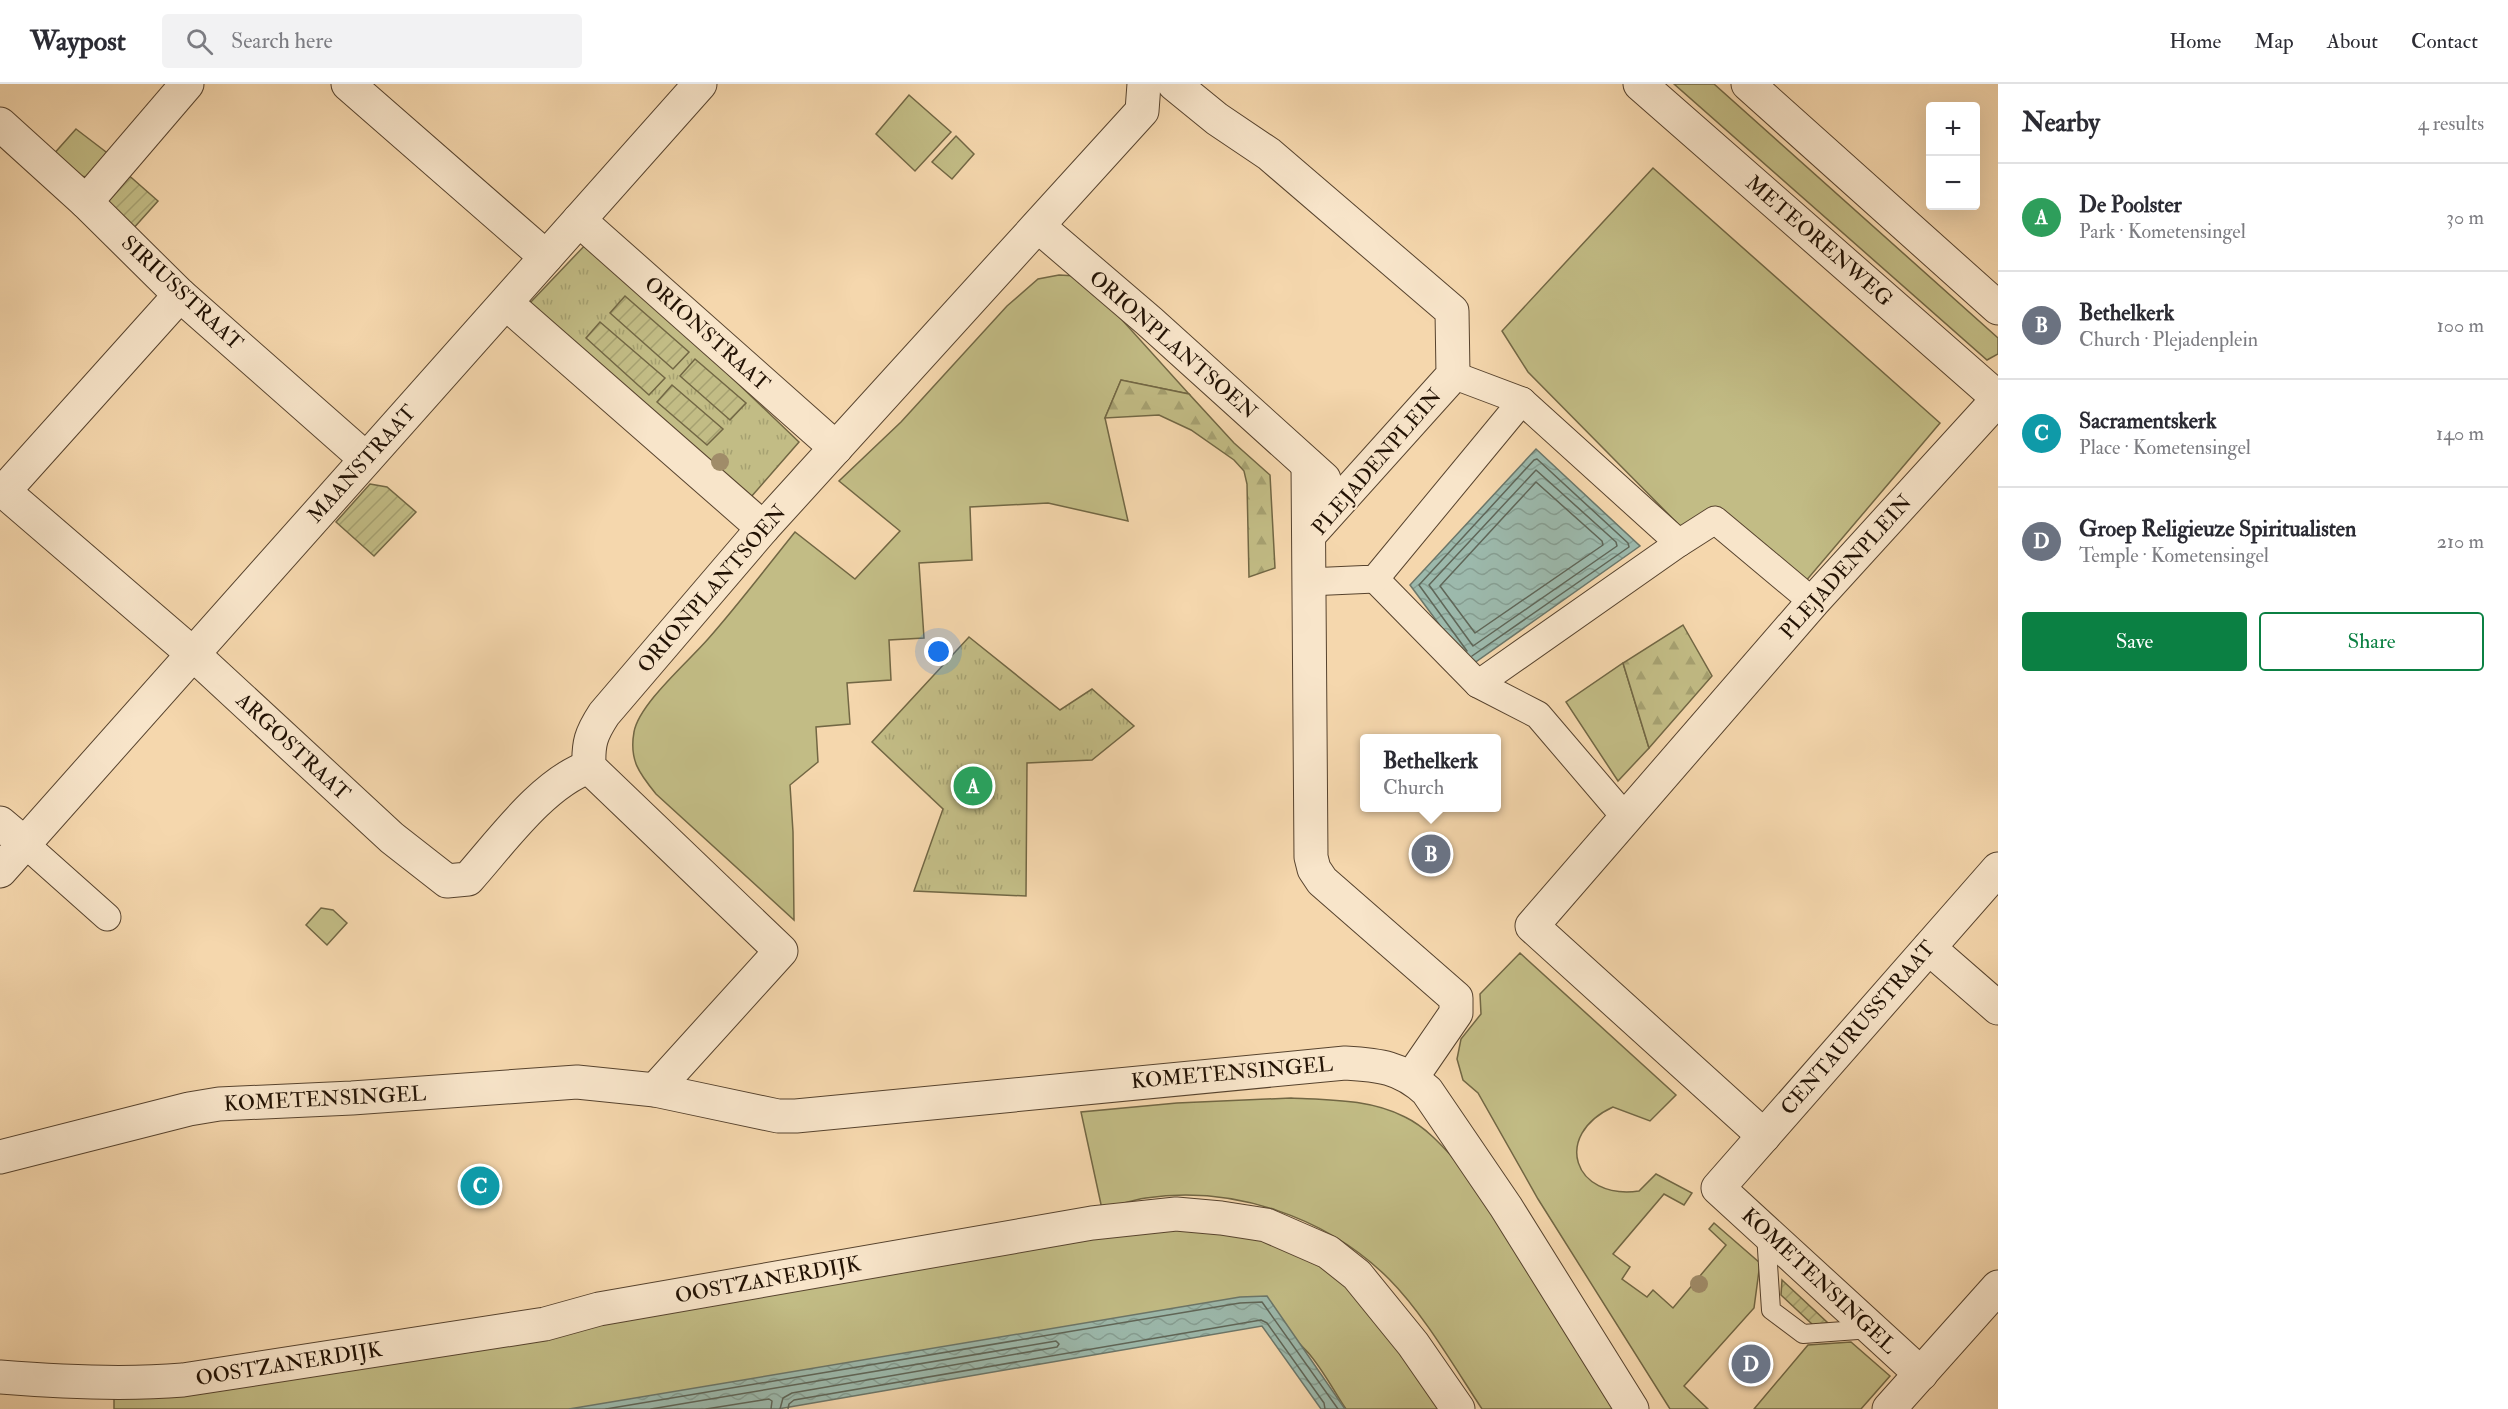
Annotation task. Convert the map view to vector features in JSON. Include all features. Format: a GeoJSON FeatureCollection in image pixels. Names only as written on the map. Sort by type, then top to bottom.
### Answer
{"type":"FeatureCollection","features":[{"type":"Feature","properties":{"kind":"street"},"geometry":{"type":"LineString","coordinates":[[86,202],[187,84]]}},
{"type":"Feature","properties":{"kind":"street"},"geometry":{"type":"LineString","coordinates":[[348,84],[546,257]]}},
{"type":"Feature","properties":{"kind":"street","name":"MAANSTRAAT"},"geometry":{"type":"LineString","coordinates":[[0,871],[700,84]]}},
{"type":"Feature","properties":{"kind":"street","name":"ORIONPLANTSOEN"},"geometry":{"type":"LineString","coordinates":[[590,767],[588,749],[593,731],[604,714],[763,528],[1142,111],[1144,84]]}},
{"type":"Feature","properties":{"kind":"street","name":"PLEJADENPLEIN"},"geometry":{"type":"LineString","coordinates":[[1174,84],[1217,119],[1269,154],[1452,311],[1454,375],[1310,534],[1308,582],[1311,857],[1314,869],[1322,881],[1456,998],[1456,1013],[1412,1077]]}},
{"type":"Feature","properties":{"kind":"street","name":"METEORENWEG"},"geometry":{"type":"LineString","coordinates":[[1640,84],[1998,398]]}},
{"type":"Feature","properties":{"kind":"street"},"geometry":{"type":"LineString","coordinates":[[1748,84],[1998,308]]}},
{"type":"Feature","properties":{"kind":"street","name":"SIRIUSSTRAAT"},"geometry":{"type":"LineString","coordinates":[[0,124],[86,202],[180,294],[366,459]]}},
{"type":"Feature","properties":{"kind":"street","name":"ORIONSTRAAT"},"geometry":{"type":"LineString","coordinates":[[579,220],[836,447]]}},
{"type":"Feature","properties":{"kind":"street","name":"ORIONPLANTSOEN"},"geometry":{"type":"LineString","coordinates":[[1038,226],[1149,321],[1344,496]]}},
{"type":"Feature","properties":{"kind":"street"},"geometry":{"type":"LineString","coordinates":[[2,490],[180,294]]}},
{"type":"Feature","properties":{"kind":"street"},"geometry":{"type":"LineString","coordinates":[[506,303],[763,528]]}},
{"type":"Feature","properties":{"kind":"street"},"geometry":{"type":"LineString","coordinates":[[1454,375],[1522,401],[1679,543]]}},
{"type":"Feature","properties":{"kind":"street","name":"PLEJADENPLEIN"},"geometry":{"type":"LineString","coordinates":[[1764,1136],[1532,926],[1814,602],[1998,398]]}},
{"type":"Feature","properties":{"kind":"street"},"geometry":{"type":"LineString","coordinates":[[1308,582],[1376,579],[1522,401]]}},
{"type":"Feature","properties":{"kind":"street"},"geometry":{"type":"LineString","coordinates":[[1308,465],[1310,534]]}},
{"type":"Feature","properties":{"kind":"street","name":"ARGOSTRAAT"},"geometry":{"type":"LineString","coordinates":[[2,490],[193,654],[392,838],[447,880],[468,879],[550,789],[574,773],[590,767]]}},
{"type":"Feature","properties":{"kind":"street"},"geometry":{"type":"LineString","coordinates":[[1478,684],[1715,520],[1814,602]]}},
{"type":"Feature","properties":{"kind":"street"},"geometry":{"type":"LineString","coordinates":[[1376,579],[1478,684],[1538,715],[1626,818]]}},
{"type":"Feature","properties":{"kind":"street"},"geometry":{"type":"LineString","coordinates":[[590,767],[781,951],[655,1090]]}},
{"type":"Feature","properties":{"kind":"street"},"geometry":{"type":"LineString","coordinates":[[0,823],[107,916]]}},
{"type":"Feature","properties":{"kind":"street","name":"CENTAURUSSTRAAT"},"geometry":{"type":"LineString","coordinates":[[1718,1188],[1998,869]]}},
{"type":"Feature","properties":{"kind":"street"},"geometry":{"type":"LineString","coordinates":[[1929,948],[1998,1008]]}},
{"type":"Feature","properties":{"kind":"street","name":"KOMETENSINGEL"},"geometry":{"type":"LineString","coordinates":[[0,1157],[189,1109],[219,1104],[352,1098],[577,1082],[655,1090],[778,1116],[796,1116],[1345,1063],[1390,1068],[1412,1077],[1427,1091],[1506,1207],[1632,1409]]}},
{"type":"Feature","properties":{"kind":"street","name":"KOMETENSINGEL"},"geometry":{"type":"LineString","coordinates":[[1718,1188],[1921,1374]]}},
{"type":"Feature","properties":{"kind":"street","name":"OOSTZANERDIJK"},"geometry":{"type":"LineString","coordinates":[[0,1377],[138,1383],[183,1380],[545,1324],[610,1307],[1092,1223],[1176,1214],[1221,1218],[1266,1226],[1328,1252],[1357,1275],[1413,1344],[1458,1409]]}},
{"type":"Feature","properties":{"kind":"street"},"geometry":{"type":"LineString","coordinates":[[1899,1406],[1921,1374],[1998,1287]]}},
{"type":"Feature","properties":{"kind":"lane"},"geometry":{"type":"LineString","coordinates":[[1767,1234],[1771,1310],[1803,1334],[1871,1329]]}},
{"type":"Feature","properties":{"kind":"green space"},"geometry":{"type":"Polygon","coordinates":[[[1674,84],[1714,84],[1998,338],[1998,354],[1987,360],[1674,84]]]}},
{"type":"Feature","properties":{"kind":"green space"},"geometry":{"type":"Polygon","coordinates":[[[909,95],[951,132],[915,171],[876,134],[909,95]]]}},
{"type":"Feature","properties":{"kind":"green space"},"geometry":{"type":"Polygon","coordinates":[[[76,129],[110,155],[88,177],[78,176],[52,156],[76,129]]]}},
{"type":"Feature","properties":{"kind":"green space"},"geometry":{"type":"Polygon","coordinates":[[[956,136],[974,154],[952,179],[932,162],[956,136]]]}},
{"type":"Feature","properties":{"kind":"green space"},"geometry":{"type":"Polygon","coordinates":[[[1653,168],[1940,423],[1805,582],[1712,507],[1685,531],[1528,372],[1502,331],[1653,168]]]}},
{"type":"Feature","properties":{"kind":"green space"},"geometry":{"type":"Polygon","coordinates":[[[125,172],[158,201],[132,230],[104,202],[125,172]]]}},
{"type":"Feature","properties":{"kind":"green space"},"geometry":{"type":"Polygon","coordinates":[[[589,241],[799,442],[751,497],[528,305],[589,241]]]}},
{"type":"Feature","properties":{"kind":"green space"},"geometry":{"type":"Polygon","coordinates":[[[1059,275],[1077,276],[1086,280],[1189,394],[1121,380],[1105,418],[1128,521],[1048,503],[970,507],[972,560],[919,563],[924,638],[889,640],[891,680],[847,683],[850,724],[816,727],[818,762],[790,785],[794,920],[656,794],[640,773],[634,758],[634,732],[638,721],[654,696],[719,626],[795,532],[855,579],[900,531],[839,481],[901,422],[1007,306],[1038,279],[1059,275]]]}},
{"type":"Feature","properties":{"kind":"green space"},"geometry":{"type":"Polygon","coordinates":[[[625,296],[689,352],[673,369],[610,313],[625,296]]]}},
{"type":"Feature","properties":{"kind":"green space"},"geometry":{"type":"Polygon","coordinates":[[[600,322],[665,378],[649,395],[586,338],[600,322]]]}},
{"type":"Feature","properties":{"kind":"green space"},"geometry":{"type":"Polygon","coordinates":[[[695,359],[746,403],[730,420],[680,376],[695,359]]]}},
{"type":"Feature","properties":{"kind":"green space"},"geometry":{"type":"Polygon","coordinates":[[[1121,380],[1189,394],[1234,443],[1270,475],[1275,568],[1249,577],[1247,484],[1244,471],[1234,460],[1191,430],[1159,415],[1105,418],[1121,380]]]}},
{"type":"Feature","properties":{"kind":"green space"},"geometry":{"type":"Polygon","coordinates":[[[672,385],[723,429],[707,445],[657,402],[672,385]]]}},
{"type":"Feature","properties":{"kind":"green space"},"geometry":{"type":"Polygon","coordinates":[[[370,484],[387,487],[416,512],[374,556],[336,522],[370,484]]]}},
{"type":"Feature","properties":{"kind":"green space"},"geometry":{"type":"Polygon","coordinates":[[[1683,625],[1712,676],[1649,748],[1623,663],[1683,625]]]}},
{"type":"Feature","properties":{"kind":"green space"},"geometry":{"type":"Polygon","coordinates":[[[969,637],[1060,710],[1092,689],[1134,726],[1092,760],[1027,763],[1026,896],[914,891],[943,809],[872,742],[969,637]]]}},
{"type":"Feature","properties":{"kind":"green space"},"geometry":{"type":"Polygon","coordinates":[[[1623,663],[1649,748],[1618,781],[1566,702],[1623,663]]]}},
{"type":"Feature","properties":{"kind":"green space"},"geometry":{"type":"Polygon","coordinates":[[[321,908],[333,910],[347,923],[327,945],[306,925],[321,908]]]}},
{"type":"Feature","properties":{"kind":"green space"},"geometry":{"type":"Polygon","coordinates":[[[1520,953],[1676,1095],[1650,1121],[1613,1107],[1594,1119],[1582,1133],[1577,1148],[1578,1163],[1586,1176],[1599,1186],[1616,1191],[1639,1191],[1656,1174],[1692,1193],[1684,1205],[1664,1194],[1613,1254],[1630,1267],[1622,1279],[1647,1297],[1653,1290],[1673,1308],[1726,1245],[1709,1229],[1714,1223],[1760,1263],[1754,1308],[1684,1386],[1708,1409],[1670,1409],[1538,1199],[1478,1093],[1463,1080],[1457,1059],[1461,1039],[1481,1014],[1480,994],[1520,953]]]}},
{"type":"Feature","properties":{"kind":"green space"},"geometry":{"type":"Polygon","coordinates":[[[1291,1098],[1335,1100],[1378,1107],[1405,1117],[1431,1135],[1467,1173],[1627,1409],[1482,1409],[1426,1324],[1389,1279],[1337,1238],[1277,1210],[1212,1196],[1179,1195],[1140,1199],[1102,1209],[1081,1112],[1177,1103],[1291,1098]]]}},
{"type":"Feature","properties":{"kind":"green space"},"geometry":{"type":"Polygon","coordinates":[[[1162,1226],[1259,1236],[1327,1270],[1357,1289],[1443,1409],[1346,1409],[1316,1362],[1285,1333],[1266,1327],[1217,1325],[704,1409],[114,1409],[114,1393],[1162,1226]]]}},
{"type":"Feature","properties":{"kind":"green space"},"geometry":{"type":"Polygon","coordinates":[[[1782,1280],[1828,1323],[1813,1325],[1781,1295],[1782,1280]]]}},
{"type":"Feature","properties":{"kind":"green space"},"geometry":{"type":"Polygon","coordinates":[[[1851,1342],[1890,1376],[1861,1409],[1754,1409],[1808,1345],[1851,1342]]]}},
{"type":"Feature","properties":{"kind":"water"},"geometry":{"type":"Polygon","coordinates":[[[1536,449],[1640,546],[1470,666],[1410,585],[1536,449]]]}},
{"type":"Feature","properties":{"kind":"water"},"geometry":{"type":"Polygon","coordinates":[[[1267,1296],[1345,1409],[1321,1409],[1262,1326],[778,1409],[569,1409],[1240,1297],[1267,1296]]]}},
{"type":"Feature","properties":{"kind":"place","name":"De Poolster"},"geometry":{"type":"Point","coordinates":[973,786]}},
{"type":"Feature","properties":{"kind":"place","name":"Bethelkerk"},"geometry":{"type":"Point","coordinates":[1431,854]}},
{"type":"Feature","properties":{"kind":"place","name":"Sacramentskerk"},"geometry":{"type":"Point","coordinates":[480,1186]}},
{"type":"Feature","properties":{"kind":"place","name":"Groep Religieuze Spiritualisten"},"geometry":{"type":"Point","coordinates":[1751,1364]}}]}
